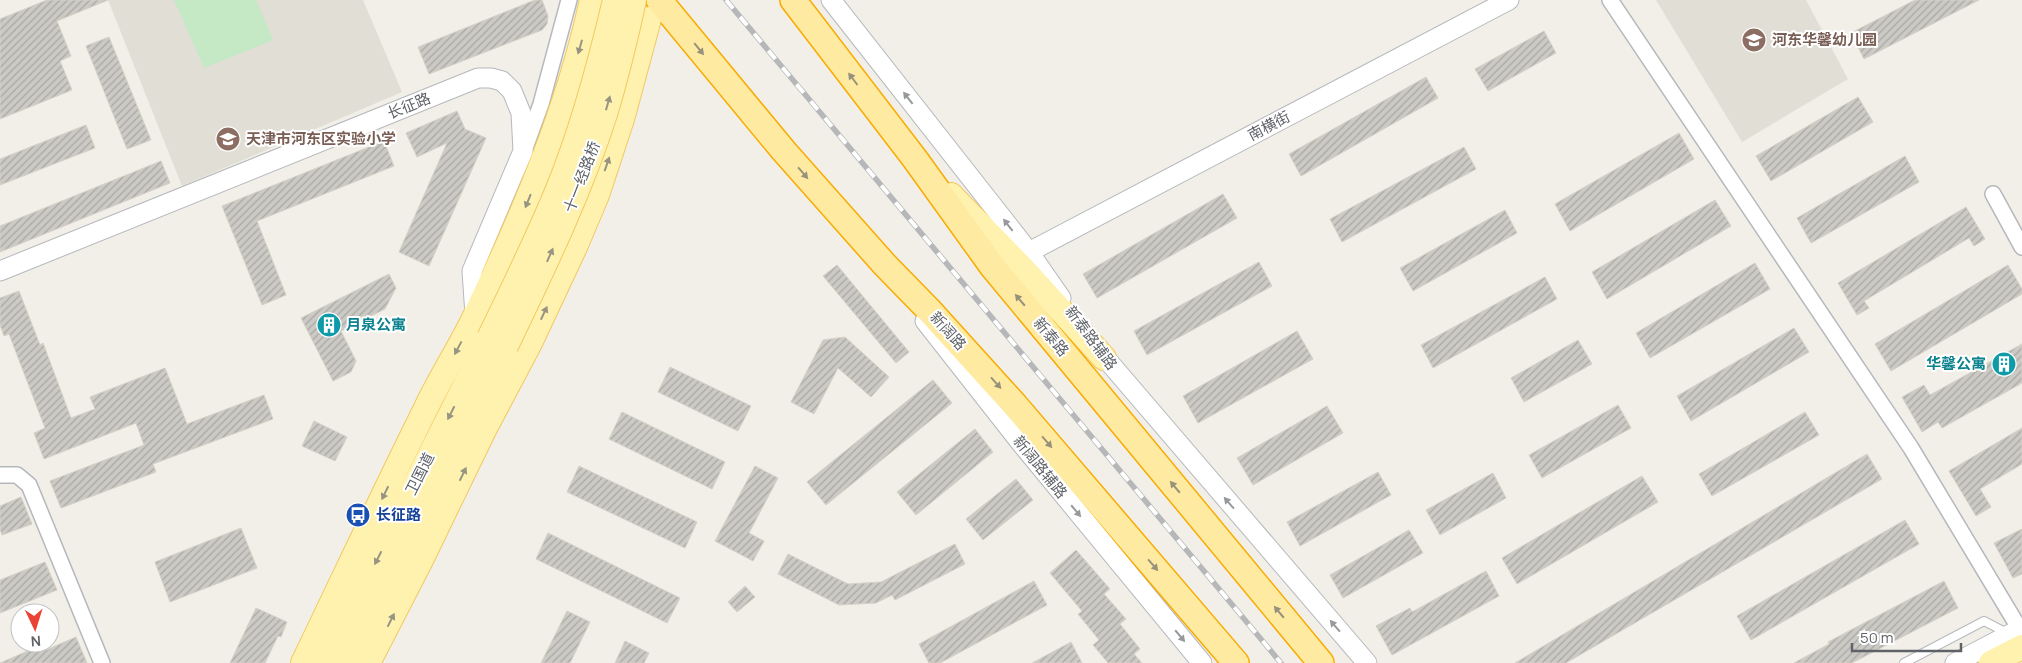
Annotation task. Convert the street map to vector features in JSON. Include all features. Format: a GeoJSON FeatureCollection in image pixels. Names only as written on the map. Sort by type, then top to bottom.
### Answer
{"type":"FeatureCollection","features":[{"type":"Feature","properties":{"kind":"highway","name":"新泰路"},"geometry":{"type":"LineString","coordinates":[[794,0],[915,159],[992,266],[1321,663]]}},
{"type":"Feature","properties":{"kind":"highway","name":"新阔路"},"geometry":{"type":"LineString","coordinates":[[659,10],[884,265],[928,309],[1016,405],[1236,663]]}},
{"type":"Feature","properties":{"kind":"main road"},"geometry":{"type":"LineString","coordinates":[[303,663],[426,406],[475,316],[525,207],[568,91],[592,0]]}},
{"type":"Feature","properties":{"kind":"main road","name":"十一经路桥"},"geometry":{"type":"LineString","coordinates":[[497,342],[529,255],[558,189],[588,105],[615,0]]}},
{"type":"Feature","properties":{"kind":"main road","name":"十一经路桥"},"geometry":{"type":"LineString","coordinates":[[497,342],[562,228],[606,110],[634,0]]}},
{"type":"Feature","properties":{"kind":"main road"},"geometry":{"type":"LineString","coordinates":[[368,663],[421,560],[484,430],[530,343],[575,247],[597,195],[659,10]]}},
{"type":"Feature","properties":{"kind":"main road"},"geometry":{"type":"LineString","coordinates":[[915,159],[1025,271],[1104,358]]}},
{"type":"Feature","properties":{"kind":"main road","name":"卫国道"},"geometry":{"type":"LineString","coordinates":[[325,663],[497,342]]}},
{"type":"Feature","properties":{"kind":"main road","name":"卫国道"},"geometry":{"type":"LineString","coordinates":[[348,663],[497,342]]}},
{"type":"Feature","properties":{"kind":"main road"},"geometry":{"type":"LineString","coordinates":[[1991,663],[2020,635]]}},
{"type":"Feature","properties":{"kind":"street"},"geometry":{"type":"LineString","coordinates":[[523,151],[541,104],[569,0]]}},
{"type":"Feature","properties":{"kind":"street","name":"新泰路辅路"},"geometry":{"type":"LineString","coordinates":[[831,0],[1029,252],[1104,358],[1367,663]]}},
{"type":"Feature","properties":{"kind":"street","name":"南横街"},"geometry":{"type":"LineString","coordinates":[[1029,252],[1509,0]]}},
{"type":"Feature","properties":{"kind":"street"},"geometry":{"type":"LineString","coordinates":[[1610,0],[1912,448],[2020,635],[1955,663]]}},
{"type":"Feature","properties":{"kind":"street","name":"长征路"},"geometry":{"type":"LineString","coordinates":[[0,271],[478,78],[491,78],[502,81],[512,91],[521,113],[523,151],[472,271],[475,316]]}},
{"type":"Feature","properties":{"kind":"street"},"geometry":{"type":"LineString","coordinates":[[1992,194],[2022,247]]}},
{"type":"Feature","properties":{"kind":"street","name":"新阔路辅路"},"geometry":{"type":"LineString","coordinates":[[884,265],[940,341],[1020,442],[1202,663]]}},
{"type":"Feature","properties":{"kind":"street"},"geometry":{"type":"LineString","coordinates":[[475,316],[530,343]]}},
{"type":"Feature","properties":{"kind":"street"},"geometry":{"type":"LineString","coordinates":[[0,476],[17,475],[29,485],[102,663]]}},
{"type":"Feature","properties":{"kind":"lane"},"geometry":{"type":"LineString","coordinates":[[1904,663],[1984,621],[2020,635]]}},
{"type":"Feature","properties":{"kind":"shaded area","name":"天津市河东区实验小学"},"geometry":{"type":"Polygon","coordinates":[[[108,0],[363,0],[402,92],[182,186],[108,0]]]}},
{"type":"Feature","properties":{"kind":"shaded area","name":"河东华馨幼儿园"},"geometry":{"type":"Polygon","coordinates":[[[1656,0],[1806,0],[1848,79],[1742,142],[1656,0]]]}},
{"type":"Feature","properties":{"kind":"green space"},"geometry":{"type":"Polygon","coordinates":[[[174,0],[256,0],[273,40],[204,68],[174,0]]]}},
{"type":"Feature","properties":{"kind":"building"},"geometry":{"type":"Polygon","coordinates":[[[47,0],[108,0],[57,21],[71,56],[60,61],[72,90],[0,119],[0,19],[47,0]]]}},
{"type":"Feature","properties":{"kind":"building"},"geometry":{"type":"Polygon","coordinates":[[[535,0],[542,0],[548,16],[547,24],[542,30],[429,74],[418,47],[535,0]]]}},
{"type":"Feature","properties":{"kind":"building"},"geometry":{"type":"Polygon","coordinates":[[[1915,0],[1979,0],[1864,59],[1851,33],[1915,0]]]}},
{"type":"Feature","properties":{"kind":"building"},"geometry":{"type":"Polygon","coordinates":[[[1544,31],[1556,53],[1488,91],[1475,69],[1544,31]]]}},
{"type":"Feature","properties":{"kind":"building"},"geometry":{"type":"Polygon","coordinates":[[[109,37],[151,140],[127,149],[86,46],[109,37]]]}},
{"type":"Feature","properties":{"kind":"building"},"geometry":{"type":"Polygon","coordinates":[[[1426,77],[1438,98],[1301,176],[1289,154],[1426,77]]]}},
{"type":"Feature","properties":{"kind":"building"},"geometry":{"type":"Polygon","coordinates":[[[1858,97],[1873,122],[1771,181],[1756,156],[1858,97]]]}},
{"type":"Feature","properties":{"kind":"building"},"geometry":{"type":"Polygon","coordinates":[[[457,111],[465,129],[486,138],[429,266],[399,252],[447,143],[417,157],[406,133],[457,111]]]}},
{"type":"Feature","properties":{"kind":"building"},"geometry":{"type":"Polygon","coordinates":[[[86,125],[95,148],[0,185],[0,159],[86,125]]]}},
{"type":"Feature","properties":{"kind":"building"},"geometry":{"type":"Polygon","coordinates":[[[1679,133],[1694,159],[1570,231],[1555,204],[1679,133]]]}},
{"type":"Feature","properties":{"kind":"building"},"geometry":{"type":"Polygon","coordinates":[[[384,141],[394,166],[257,221],[286,295],[262,305],[222,206],[384,141]]]}},
{"type":"Feature","properties":{"kind":"building"},"geometry":{"type":"Polygon","coordinates":[[[1464,147],[1476,169],[1342,242],[1330,219],[1464,147]]]}},
{"type":"Feature","properties":{"kind":"building"},"geometry":{"type":"Polygon","coordinates":[[[1905,156],[1919,182],[1811,243],[1797,218],[1905,156]]]}},
{"type":"Feature","properties":{"kind":"building"},"geometry":{"type":"Polygon","coordinates":[[[161,161],[170,183],[0,252],[0,226],[161,161]]]}},
{"type":"Feature","properties":{"kind":"building"},"geometry":{"type":"Polygon","coordinates":[[[1223,194],[1237,218],[1097,298],[1083,274],[1223,194]]]}},
{"type":"Feature","properties":{"kind":"building"},"geometry":{"type":"Polygon","coordinates":[[[1715,200],[1731,226],[1607,299],[1592,272],[1715,200]]]}},
{"type":"Feature","properties":{"kind":"building"},"geometry":{"type":"Polygon","coordinates":[[[1966,207],[1985,239],[1974,246],[1969,238],[1864,301],[1869,308],[1857,315],[1838,283],[1966,207]]]}},
{"type":"Feature","properties":{"kind":"building"},"geometry":{"type":"Polygon","coordinates":[[[1505,210],[1517,233],[1413,291],[1400,268],[1505,210]]]}},
{"type":"Feature","properties":{"kind":"building"},"geometry":{"type":"Polygon","coordinates":[[[1259,262],[1272,286],[1147,355],[1134,331],[1259,262]]]}},
{"type":"Feature","properties":{"kind":"building"},"geometry":{"type":"Polygon","coordinates":[[[1755,263],[1770,289],[1650,358],[1636,333],[1755,263]]]}},
{"type":"Feature","properties":{"kind":"building"},"geometry":{"type":"Polygon","coordinates":[[[837,265],[909,352],[896,363],[823,276],[837,265]]]}},
{"type":"Feature","properties":{"kind":"building"},"geometry":{"type":"Polygon","coordinates":[[[2008,265],[2022,289],[2022,294],[1891,371],[1875,344],[2008,265]]]}},
{"type":"Feature","properties":{"kind":"building","name":"月泉公寓"},"geometry":{"type":"Polygon","coordinates":[[[389,274],[396,288],[385,309],[341,331],[356,361],[351,372],[333,381],[301,318],[389,274]]]}},
{"type":"Feature","properties":{"kind":"building"},"geometry":{"type":"Polygon","coordinates":[[[1545,277],[1557,299],[1433,368],[1421,345],[1545,277]]]}},
{"type":"Feature","properties":{"kind":"building"},"geometry":{"type":"Polygon","coordinates":[[[19,291],[40,345],[43,343],[71,418],[95,409],[90,397],[165,368],[187,424],[264,395],[273,419],[153,464],[156,472],[61,508],[50,481],[144,445],[136,423],[44,459],[34,433],[45,428],[9,334],[4,336],[0,325],[0,298],[19,291]]]}},
{"type":"Feature","properties":{"kind":"building"},"geometry":{"type":"Polygon","coordinates":[[[1794,328],[1809,352],[1691,421],[1677,396],[1794,328]]]}},
{"type":"Feature","properties":{"kind":"building"},"geometry":{"type":"Polygon","coordinates":[[[1297,331],[1313,359],[1198,423],[1183,396],[1297,331]]]}},
{"type":"Feature","properties":{"kind":"building"},"geometry":{"type":"Polygon","coordinates":[[[845,337],[889,377],[871,397],[838,368],[814,414],[791,402],[823,340],[845,337]]]}},
{"type":"Feature","properties":{"kind":"building"},"geometry":{"type":"Polygon","coordinates":[[[1578,340],[1592,364],[1524,402],[1511,378],[1578,340]]]}},
{"type":"Feature","properties":{"kind":"building","name":"华馨公寓"},"geometry":{"type":"Polygon","coordinates":[[[2022,344],[2022,383],[1942,428],[1938,422],[1922,432],[1902,397],[1924,385],[1930,395],[2022,344]]]}},
{"type":"Feature","properties":{"kind":"building"},"geometry":{"type":"Polygon","coordinates":[[[670,367],[751,406],[738,431],[658,392],[670,367]]]}},
{"type":"Feature","properties":{"kind":"building"},"geometry":{"type":"Polygon","coordinates":[[[933,380],[952,403],[826,505],[807,482],[933,380]]]}},
{"type":"Feature","properties":{"kind":"building"},"geometry":{"type":"Polygon","coordinates":[[[1618,405],[1631,428],[1542,478],[1529,455],[1618,405]]]}},
{"type":"Feature","properties":{"kind":"building"},"geometry":{"type":"Polygon","coordinates":[[[1327,406],[1343,433],[1253,485],[1237,458],[1327,406]]]}},
{"type":"Feature","properties":{"kind":"building"},"geometry":{"type":"Polygon","coordinates":[[[622,412],[725,462],[712,489],[609,439],[622,412]]]}},
{"type":"Feature","properties":{"kind":"building"},"geometry":{"type":"Polygon","coordinates":[[[1805,412],[1819,435],[1712,496],[1699,474],[1805,412]]]}},
{"type":"Feature","properties":{"kind":"building"},"geometry":{"type":"Polygon","coordinates":[[[314,421],[347,437],[335,461],[302,446],[314,421]]]}},
{"type":"Feature","properties":{"kind":"building"},"geometry":{"type":"Polygon","coordinates":[[[2022,428],[2022,464],[1980,489],[1991,507],[1976,516],[1949,471],[2022,428]]]}},
{"type":"Feature","properties":{"kind":"building"},"geometry":{"type":"Polygon","coordinates":[[[975,429],[993,452],[916,515],[897,492],[975,429]]]}},
{"type":"Feature","properties":{"kind":"building"},"geometry":{"type":"Polygon","coordinates":[[[1867,454],[1882,479],[1566,663],[1515,663],[1867,454]]]}},
{"type":"Feature","properties":{"kind":"building"},"geometry":{"type":"Polygon","coordinates":[[[579,466],[697,522],[685,548],[567,492],[579,466]]]}},
{"type":"Feature","properties":{"kind":"building"},"geometry":{"type":"Polygon","coordinates":[[[755,466],[778,478],[749,533],[764,541],[753,561],[715,541],[755,466]]]}},
{"type":"Feature","properties":{"kind":"building"},"geometry":{"type":"Polygon","coordinates":[[[1378,472],[1391,495],[1300,546],[1287,522],[1378,472]]]}},
{"type":"Feature","properties":{"kind":"building"},"geometry":{"type":"Polygon","coordinates":[[[1493,473],[1506,498],[1440,535],[1426,510],[1493,473]]]}},
{"type":"Feature","properties":{"kind":"building"},"geometry":{"type":"Polygon","coordinates":[[[1642,476],[1658,502],[1517,584],[1502,558],[1642,476]]]}},
{"type":"Feature","properties":{"kind":"building"},"geometry":{"type":"Polygon","coordinates":[[[1016,479],[1033,500],[983,540],[966,519],[1016,479]]]}},
{"type":"Feature","properties":{"kind":"building"},"geometry":{"type":"Polygon","coordinates":[[[21,497],[32,524],[2,535],[0,529],[0,506],[21,497]]]}},
{"type":"Feature","properties":{"kind":"building"},"geometry":{"type":"Polygon","coordinates":[[[1905,520],[1919,544],[1751,640],[1737,616],[1905,520]]]}},
{"type":"Feature","properties":{"kind":"building"},"geometry":{"type":"Polygon","coordinates":[[[241,528],[257,568],[170,602],[155,562],[241,528]]]}},
{"type":"Feature","properties":{"kind":"building"},"geometry":{"type":"Polygon","coordinates":[[[2022,529],[2022,574],[2013,578],[1994,543],[2022,529]]]}},
{"type":"Feature","properties":{"kind":"building"},"geometry":{"type":"Polygon","coordinates":[[[1409,530],[1423,553],[1343,598],[1330,575],[1409,530]]]}},
{"type":"Feature","properties":{"kind":"building"},"geometry":{"type":"Polygon","coordinates":[[[548,533],[680,598],[667,623],[536,559],[548,533]]]}},
{"type":"Feature","properties":{"kind":"building"},"geometry":{"type":"Polygon","coordinates":[[[955,544],[965,564],[895,600],[892,595],[876,603],[839,605],[778,574],[788,554],[848,584],[881,582],[955,544]]]}},
{"type":"Feature","properties":{"kind":"building"},"geometry":{"type":"Polygon","coordinates":[[[1076,550],[1110,589],[1104,594],[1126,619],[1120,624],[1140,649],[1134,654],[1142,663],[1108,663],[1093,645],[1099,640],[1078,614],[1082,611],[1050,573],[1076,550]]]}},
{"type":"Feature","properties":{"kind":"building"},"geometry":{"type":"Polygon","coordinates":[[[45,562],[57,590],[25,603],[10,603],[10,609],[0,613],[0,580],[45,562]]]}},
{"type":"Feature","properties":{"kind":"building"},"geometry":{"type":"Polygon","coordinates":[[[1486,571],[1499,596],[1392,655],[1376,626],[1410,608],[1412,612],[1486,571]]]}},
{"type":"Feature","properties":{"kind":"building"},"geometry":{"type":"Polygon","coordinates":[[[1034,581],[1047,605],[940,663],[929,663],[919,644],[1034,581]]]}},
{"type":"Feature","properties":{"kind":"building"},"geometry":{"type":"Polygon","coordinates":[[[1944,581],[1958,608],[1852,663],[1794,663],[1829,644],[1828,642],[1944,581]]]}},
{"type":"Feature","properties":{"kind":"building"},"geometry":{"type":"Polygon","coordinates":[[[745,586],[755,597],[737,612],[728,602],[745,586]]]}},
{"type":"Feature","properties":{"kind":"building"},"geometry":{"type":"Polygon","coordinates":[[[256,608],[287,622],[281,637],[278,636],[265,663],[230,663],[256,608]]]}},
{"type":"Feature","properties":{"kind":"building"},"geometry":{"type":"Polygon","coordinates":[[[567,611],[590,622],[570,663],[541,663],[567,611]]]}},
{"type":"Feature","properties":{"kind":"building"},"geometry":{"type":"Polygon","coordinates":[[[76,637],[87,663],[0,663],[23,653],[60,653],[60,644],[76,637]]]}},
{"type":"Feature","properties":{"kind":"building"},"geometry":{"type":"Polygon","coordinates":[[[625,641],[649,653],[644,663],[615,663],[625,641]]]}},
{"type":"Feature","properties":{"kind":"building"},"geometry":{"type":"Polygon","coordinates":[[[1071,642],[1082,663],[1032,663],[1071,642]]]}},
{"type":"Feature","properties":{"kind":"railway"},"geometry":{"type":"LineString","coordinates":[[726,0],[1281,663]]}},
{"type":"Feature","properties":{"kind":"place","name":"河东华馨幼儿园"},"geometry":{"type":"Point","coordinates":[1754,40]}},
{"type":"Feature","properties":{"kind":"place","name":"天津市河东区实验小学"},"geometry":{"type":"Point","coordinates":[228,139]}},
{"type":"Feature","properties":{"kind":"place","name":"月泉公寓"},"geometry":{"type":"Point","coordinates":[329,325]}},
{"type":"Feature","properties":{"kind":"place","name":"华馨公寓"},"geometry":{"type":"Point","coordinates":[2004,364]}},
{"type":"Feature","properties":{"kind":"place","name":"长征路"},"geometry":{"type":"Point","coordinates":[358,515]}}]}
